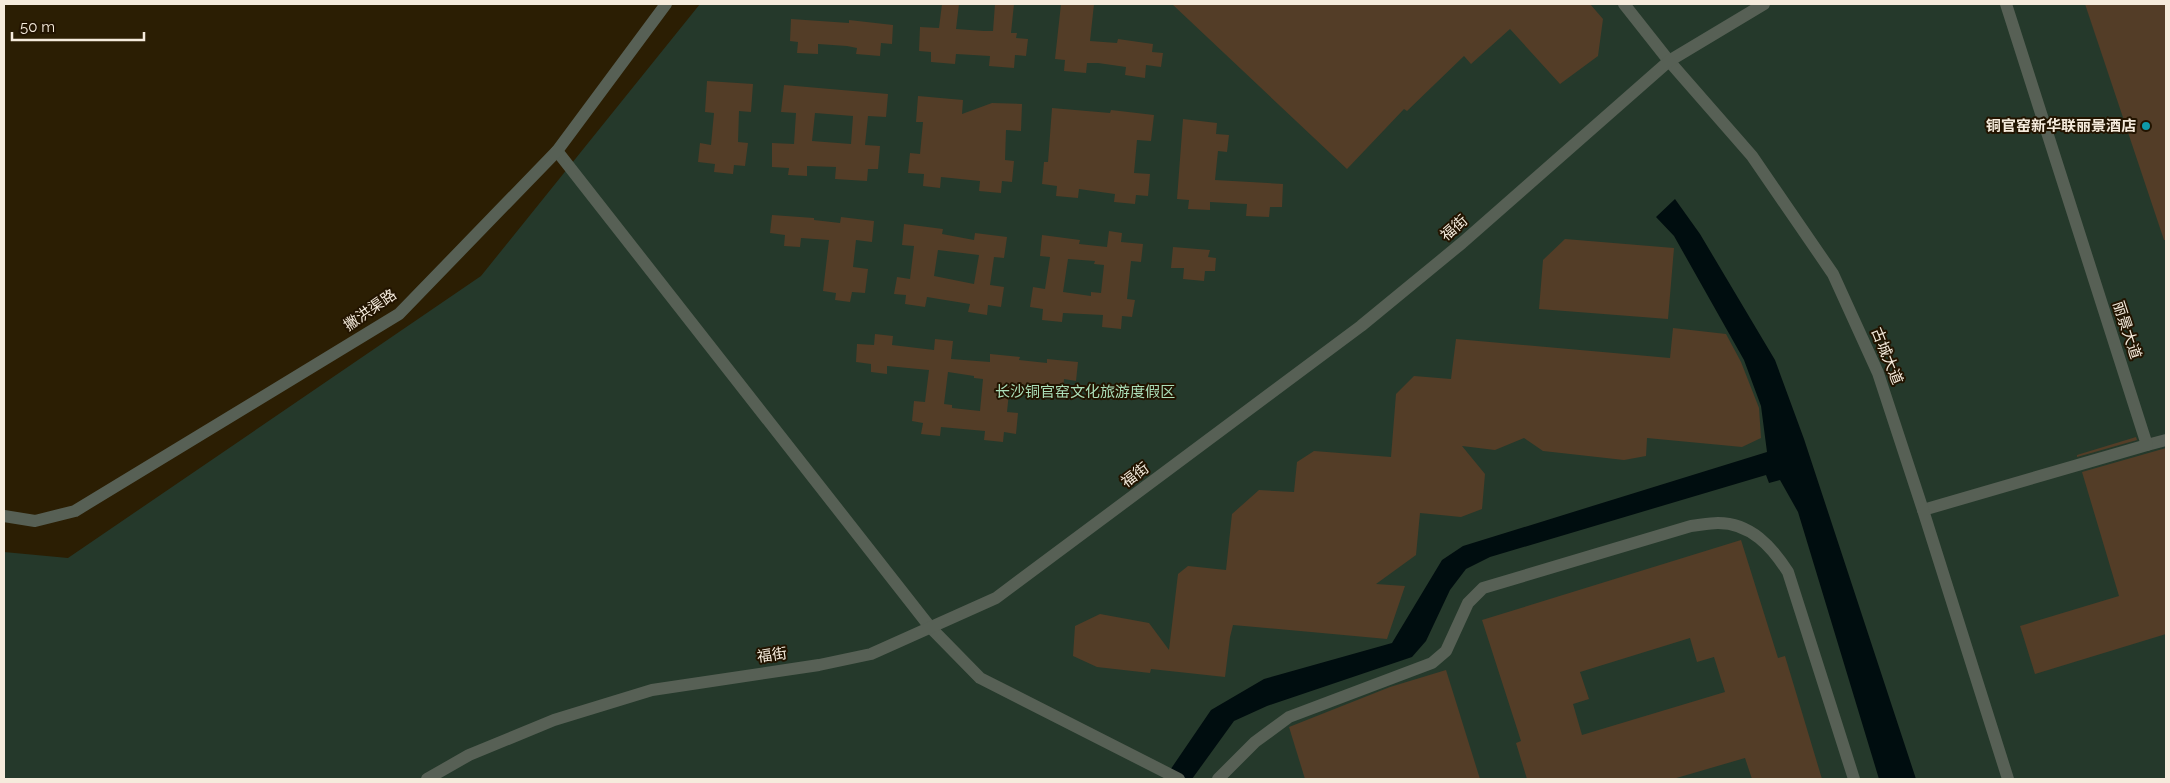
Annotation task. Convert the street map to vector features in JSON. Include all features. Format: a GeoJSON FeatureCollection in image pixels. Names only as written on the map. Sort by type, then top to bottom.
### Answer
{"type":"FeatureCollection","features":[{"type":"Feature","properties":{"kind":"street","name":"撇洪渠路"},"geometry":{"type":"LineString","coordinates":[[4,516],[35,521],[75,511],[398,314],[557,152],[666,4]]}},
{"type":"Feature","properties":{"kind":"street","name":"古城大道"},"geometry":{"type":"LineString","coordinates":[[1624,4],[1669,61],[1752,156],[1834,274],[1878,373],[2008,779]]}},
{"type":"Feature","properties":{"kind":"street","name":"福街"},"geometry":{"type":"LineString","coordinates":[[427,779],[470,755],[554,720],[652,690],[819,665],[871,654],[996,598],[1361,326],[1462,242],[1669,61],[1764,4]]}},
{"type":"Feature","properties":{"kind":"street","name":"丽景大道"},"geometry":{"type":"LineString","coordinates":[[2006,4],[2147,446]]}},
{"type":"Feature","properties":{"kind":"street"},"geometry":{"type":"LineString","coordinates":[[557,152],[930,628],[980,678],[1179,779]]}},
{"type":"Feature","properties":{"kind":"street"},"geometry":{"type":"LineString","coordinates":[[1923,510],[2166,440]]}},
{"type":"Feature","properties":{"kind":"street"},"geometry":{"type":"LineString","coordinates":[[1218,779],[1255,742],[1289,717],[1432,663],[1446,651],[1468,603],[1483,588],[1691,526],[1719,522],[1744,528],[1760,537],[1776,552],[1788,572],[1854,779]]}},
{"type":"Feature","properties":{"kind":"green space","name":"长沙铜官窑文化旅游度假区"},"geometry":{"type":"Polygon","coordinates":[[[700,4],[2166,4],[2166,779],[4,779],[4,552],[68,558],[481,276],[700,4]]]}},
{"type":"Feature","properties":{"kind":"shaded area"},"geometry":{"type":"Polygon","coordinates":[[[1675,199],[1700,234],[1775,360],[1804,439],[1916,779],[1879,779],[1798,512],[1780,480],[1769,483],[1766,475],[1490,557],[1466,569],[1450,590],[1426,641],[1412,657],[1267,706],[1234,721],[1192,779],[1164,779],[1211,710],[1264,679],[1392,643],[1442,560],[1463,546],[1767,452],[1761,406],[1744,360],[1674,236],[1656,217],[1675,199]]]}},
{"type":"Feature","properties":{"kind":"building"},"geometry":{"type":"Polygon","coordinates":[[[942,4],[959,4],[956,29],[993,31],[995,4],[1014,4],[1011,33],[1017,33],[1016,38],[1028,39],[1026,56],[1015,55],[1014,68],[989,66],[990,56],[956,54],[955,64],[931,62],[931,52],[919,51],[920,27],[939,28],[942,4]]]}},
{"type":"Feature","properties":{"kind":"building"},"geometry":{"type":"Polygon","coordinates":[[[1061,4],[1094,4],[1090,41],[1117,43],[1118,39],[1153,44],[1152,52],[1163,53],[1161,67],[1146,65],[1145,78],[1125,75],[1126,67],[1098,63],[1087,63],[1086,73],[1064,71],[1065,60],[1055,59],[1061,4]]]}},
{"type":"Feature","properties":{"kind":"building"},"geometry":{"type":"Polygon","coordinates":[[[1172,4],[1590,4],[1603,19],[1598,56],[1560,84],[1510,29],[1471,64],[1464,56],[1407,111],[1404,109],[1347,169],[1172,4]]]}},
{"type":"Feature","properties":{"kind":"building","name":"铜官窑新华联丽景酒店"},"geometry":{"type":"Polygon","coordinates":[[[2085,4],[2166,4],[2166,240],[2164,240],[2085,4]]]}},
{"type":"Feature","properties":{"kind":"building"},"geometry":{"type":"Polygon","coordinates":[[[791,19],[849,23],[849,20],[893,25],[892,44],[881,43],[880,56],[856,54],[857,48],[847,46],[818,44],[818,54],[797,53],[798,42],[790,41],[791,19]]]}},
{"type":"Feature","properties":{"kind":"building"},"geometry":{"type":"Polygon","coordinates":[[[707,81],[753,84],[751,112],[739,111],[738,142],[748,143],[745,166],[734,165],[733,174],[714,172],[715,164],[698,162],[700,143],[711,145],[714,113],[705,112],[707,81]]]}},
{"type":"Feature","properties":{"kind":"building"},"geometry":{"type":"Polygon","coordinates":[[[784,85],[888,94],[886,117],[868,116],[865,145],[880,146],[878,169],[868,169],[867,181],[835,179],[836,167],[807,166],[807,176],[788,175],[789,168],[772,167],[772,143],[794,144],[796,113],[781,112],[784,85]],[[815,113],[812,141],[851,144],[853,116],[815,113]]]}},
{"type":"Feature","properties":{"kind":"building"},"geometry":{"type":"Polygon","coordinates":[[[918,96],[963,100],[962,114],[992,103],[1022,104],[1021,131],[1006,130],[1005,160],[1014,161],[1012,182],[1002,181],[1001,193],[979,191],[980,181],[941,177],[940,188],[923,186],[924,174],[908,173],[910,153],[920,154],[923,122],[916,122],[918,96]]]}},
{"type":"Feature","properties":{"kind":"building"},"geometry":{"type":"Polygon","coordinates":[[[1052,108],[1110,113],[1111,110],[1154,115],[1151,141],[1137,140],[1134,173],[1150,174],[1148,196],[1136,195],[1135,204],[1114,202],[1115,194],[1079,189],[1078,198],[1056,196],[1057,186],[1042,184],[1044,162],[1048,162],[1052,108]]]}},
{"type":"Feature","properties":{"kind":"building"},"geometry":{"type":"Polygon","coordinates":[[[1183,119],[1217,123],[1216,134],[1229,135],[1227,152],[1218,151],[1215,180],[1283,184],[1282,207],[1270,207],[1269,217],[1246,216],[1247,204],[1210,202],[1210,210],[1188,209],[1189,200],[1177,199],[1183,119]]]}},
{"type":"Feature","properties":{"kind":"building"},"geometry":{"type":"Polygon","coordinates":[[[772,215],[814,218],[814,220],[840,223],[841,217],[874,221],[872,242],[856,240],[853,267],[868,269],[865,293],[852,292],[850,302],[835,300],[836,293],[823,291],[829,240],[801,238],[800,247],[784,246],[785,235],[770,233],[772,215]]]}},
{"type":"Feature","properties":{"kind":"building"},"geometry":{"type":"Polygon","coordinates":[[[904,224],[943,229],[942,234],[974,240],[975,233],[1007,237],[1004,258],[994,257],[990,285],[1004,287],[1001,307],[988,305],[987,315],[968,312],[970,304],[927,297],[925,307],[905,304],[906,295],[894,294],[897,277],[910,279],[914,246],[902,245],[904,224]],[[938,250],[934,276],[974,284],[979,255],[938,250]]]}},
{"type":"Feature","properties":{"kind":"building"},"geometry":{"type":"Polygon","coordinates":[[[1109,231],[1122,233],[1121,242],[1143,244],[1141,262],[1131,261],[1127,299],[1135,300],[1132,317],[1122,316],[1121,329],[1102,327],[1103,315],[1063,313],[1062,322],[1042,320],[1043,309],[1030,307],[1033,287],[1045,289],[1050,257],[1040,256],[1042,235],[1080,240],[1079,244],[1107,247],[1109,231]],[[1068,259],[1063,292],[1091,296],[1091,292],[1101,293],[1104,265],[1094,264],[1095,261],[1068,259]]]}},
{"type":"Feature","properties":{"kind":"building"},"geometry":{"type":"Polygon","coordinates":[[[1565,239],[1674,248],[1668,319],[1539,309],[1543,260],[1565,239]]]}},
{"type":"Feature","properties":{"kind":"building"},"geometry":{"type":"Polygon","coordinates":[[[1173,247],[1210,250],[1208,257],[1216,258],[1215,271],[1205,271],[1204,281],[1183,279],[1184,268],[1171,268],[1173,247]]]}},
{"type":"Feature","properties":{"kind":"building"},"geometry":{"type":"Polygon","coordinates":[[[1673,328],[1726,334],[1741,362],[1759,408],[1761,438],[1742,447],[1647,438],[1646,456],[1624,460],[1543,451],[1524,438],[1495,450],[1462,446],[1485,474],[1482,509],[1461,517],[1420,513],[1416,555],[1376,584],[1405,586],[1387,639],[1233,625],[1225,677],[1151,669],[1150,673],[1097,667],[1073,656],[1075,626],[1100,614],[1149,623],[1169,650],[1178,574],[1188,566],[1226,570],[1232,514],[1259,490],[1294,492],[1297,462],[1314,451],[1391,457],[1396,394],[1414,376],[1451,379],[1456,339],[1670,358],[1673,328]]]}},
{"type":"Feature","properties":{"kind":"building"},"geometry":{"type":"Polygon","coordinates":[[[875,334],[893,336],[892,345],[934,350],[935,339],[953,341],[951,359],[990,362],[990,354],[1020,357],[1019,360],[1047,363],[1047,359],[1078,362],[1076,381],[1064,379],[1063,390],[1010,383],[1007,412],[1018,413],[1016,434],[1004,432],[1003,442],[984,440],[985,431],[941,427],[940,436],[921,434],[923,423],[912,421],[914,401],[925,402],[929,370],[887,366],[887,374],[871,372],[871,364],[856,362],[857,344],[874,345],[875,334]],[[948,372],[944,404],[952,405],[952,408],[980,411],[983,379],[974,378],[974,376],[948,372]]]}},
{"type":"Feature","properties":{"kind":"building"},"geometry":{"type":"Polygon","coordinates":[[[2136,437],[2137,440],[2077,457],[2077,455],[2136,437]]]}},
{"type":"Feature","properties":{"kind":"building"},"geometry":{"type":"Polygon","coordinates":[[[2166,448],[2166,634],[2035,674],[2020,626],[2119,596],[2082,472],[2166,448]]]}},
{"type":"Feature","properties":{"kind":"building"},"geometry":{"type":"Polygon","coordinates":[[[1741,540],[1778,658],[1785,656],[1822,779],[1752,779],[1745,758],[1673,779],[1527,779],[1516,743],[1521,741],[1482,620],[1741,540]],[[1690,638],[1580,672],[1589,699],[1573,704],[1582,735],[1725,692],[1714,657],[1697,662],[1690,638]]]}},
{"type":"Feature","properties":{"kind":"building"},"geometry":{"type":"Polygon","coordinates":[[[1446,670],[1480,779],[1305,779],[1289,727],[1390,687],[1446,670]]]}},
{"type":"Feature","properties":{"kind":"place","name":"铜官窑新华联丽景酒店"},"geometry":{"type":"Point","coordinates":[2146,126]}}]}
